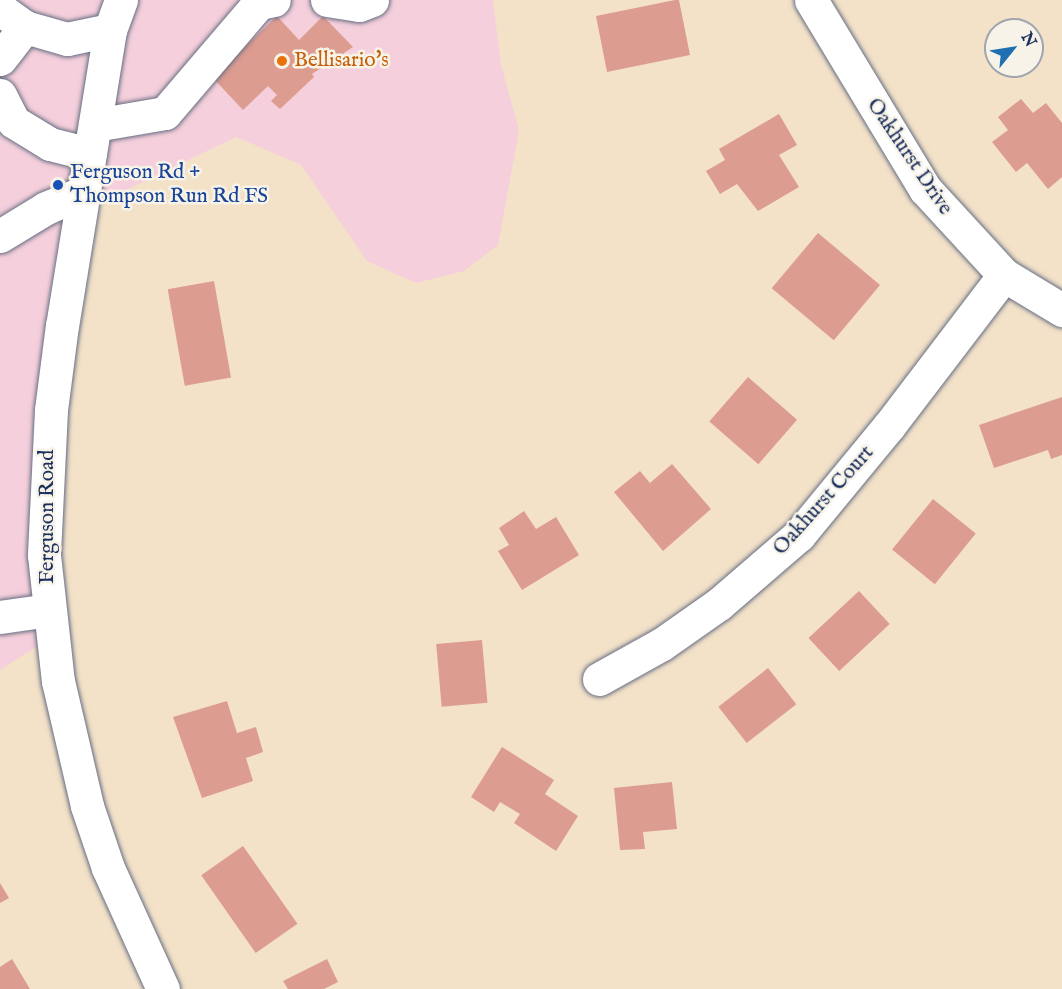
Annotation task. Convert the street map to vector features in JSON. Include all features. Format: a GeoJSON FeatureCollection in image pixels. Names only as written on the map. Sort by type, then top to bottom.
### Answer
{"type":"FeatureCollection","features":[{"type":"Feature","properties":{"kind":"street","name":"Ferguson Road"},"geometry":{"type":"LineString","coordinates":[[121,0],[107,15],[93,140],[51,410],[44,555],[58,681],[87,806],[108,868],[163,989]]}},
{"type":"Feature","properties":{"kind":"street"},"geometry":{"type":"LineString","coordinates":[[0,95],[14,122],[50,144],[93,140],[165,113],[260,3],[274,0]]}},
{"type":"Feature","properties":{"kind":"street"},"geometry":{"type":"LineString","coordinates":[[327,0],[359,5],[372,0]]}},
{"type":"Feature","properties":{"kind":"street","name":"Oakhurst Drive"},"geometry":{"type":"LineString","coordinates":[[811,0],[925,189],[1004,275],[1062,310]]}},
{"type":"Feature","properties":{"kind":"street"},"geometry":{"type":"LineString","coordinates":[[0,59],[12,18],[67,39],[107,15]]}},
{"type":"Feature","properties":{"kind":"street"},"geometry":{"type":"LineString","coordinates":[[0,236],[46,208],[84,192]]}},
{"type":"Feature","properties":{"kind":"street","name":"Oakhurst Court"},"geometry":{"type":"LineString","coordinates":[[599,679],[662,644],[719,604],[799,535],[896,417],[1004,275]]}},
{"type":"Feature","properties":{"kind":"street"},"geometry":{"type":"LineString","coordinates":[[0,617],[49,610]]}},
{"type":"Feature","properties":{"kind":"shaded area"},"geometry":{"type":"Polygon","coordinates":[[[0,0],[493,0],[501,65],[519,130],[498,245],[464,271],[416,283],[367,261],[301,165],[236,137],[81,212],[62,325],[52,637],[0,670],[0,0]]]}},
{"type":"Feature","properties":{"kind":"building"},"geometry":{"type":"Polygon","coordinates":[[[679,0],[690,55],[607,72],[596,16],[679,0]]]}},
{"type":"Feature","properties":{"kind":"building","name":"Bellisario's"},"geometry":{"type":"Polygon","coordinates":[[[277,16],[299,40],[323,16],[353,47],[312,74],[314,77],[280,109],[271,101],[277,95],[268,86],[243,110],[213,78],[277,16]]]}},
{"type":"Feature","properties":{"kind":"building"},"geometry":{"type":"Polygon","coordinates":[[[1021,99],[1033,113],[1046,103],[1062,123],[1062,177],[1048,189],[1027,163],[1016,172],[992,142],[1008,130],[998,117],[1021,99]]]}},
{"type":"Feature","properties":{"kind":"building"},"geometry":{"type":"Polygon","coordinates":[[[779,114],[797,145],[779,155],[799,187],[758,211],[737,184],[720,194],[706,171],[725,160],[719,149],[779,114]]]}},
{"type":"Feature","properties":{"kind":"building"},"geometry":{"type":"Polygon","coordinates":[[[818,233],[880,285],[834,340],[772,288],[818,233]]]}},
{"type":"Feature","properties":{"kind":"building"},"geometry":{"type":"Polygon","coordinates":[[[214,281],[231,378],[185,386],[168,289],[214,281]]]}},
{"type":"Feature","properties":{"kind":"building"},"geometry":{"type":"Polygon","coordinates":[[[748,377],[797,420],[758,464],[709,422],[748,377]]]}},
{"type":"Feature","properties":{"kind":"building"},"geometry":{"type":"Polygon","coordinates":[[[1062,397],[1062,455],[1051,459],[1048,450],[994,468],[979,425],[1062,397]]]}},
{"type":"Feature","properties":{"kind":"building"},"geometry":{"type":"Polygon","coordinates":[[[672,464],[711,509],[663,551],[614,492],[640,471],[650,483],[672,464]]]}},
{"type":"Feature","properties":{"kind":"building"},"geometry":{"type":"Polygon","coordinates":[[[933,499],[976,534],[935,584],[892,550],[933,499]]]}},
{"type":"Feature","properties":{"kind":"building"},"geometry":{"type":"Polygon","coordinates":[[[524,511],[536,529],[556,517],[579,555],[522,590],[498,551],[509,545],[499,528],[524,511]]]}},
{"type":"Feature","properties":{"kind":"building"},"geometry":{"type":"Polygon","coordinates":[[[859,591],[890,624],[839,671],[809,638],[859,591]]]}},
{"type":"Feature","properties":{"kind":"building"},"geometry":{"type":"Polygon","coordinates":[[[482,640],[487,703],[442,707],[436,644],[482,640]]]}},
{"type":"Feature","properties":{"kind":"building"},"geometry":{"type":"Polygon","coordinates":[[[768,668],[796,704],[747,743],[718,707],[768,668]]]}},
{"type":"Feature","properties":{"kind":"building"},"geometry":{"type":"Polygon","coordinates":[[[227,701],[237,733],[256,727],[263,752],[246,758],[253,781],[202,798],[173,717],[227,701]]]}},
{"type":"Feature","properties":{"kind":"building"},"geometry":{"type":"Polygon","coordinates":[[[502,747],[554,780],[545,794],[578,816],[556,851],[514,823],[520,814],[500,802],[494,812],[471,797],[502,747]]]}},
{"type":"Feature","properties":{"kind":"building"},"geometry":{"type":"Polygon","coordinates":[[[672,782],[677,829],[643,832],[645,849],[620,850],[614,788],[672,782]]]}},
{"type":"Feature","properties":{"kind":"building"},"geometry":{"type":"Polygon","coordinates":[[[243,846],[297,924],[256,953],[201,875],[243,846]]]}},
{"type":"Feature","properties":{"kind":"building"},"geometry":{"type":"Polygon","coordinates":[[[0,883],[9,898],[0,903],[0,883]]]}},
{"type":"Feature","properties":{"kind":"building"},"geometry":{"type":"Polygon","coordinates":[[[12,959],[30,989],[0,989],[0,967],[12,959]]]}},
{"type":"Feature","properties":{"kind":"building"},"geometry":{"type":"Polygon","coordinates":[[[327,959],[338,982],[324,989],[288,989],[283,981],[327,959]]]}},
{"type":"Feature","properties":{"kind":"place","name":"Bellisario's"},"geometry":{"type":"Point","coordinates":[282,61]}},
{"type":"Feature","properties":{"kind":"place","name":"Ferguson Rd + Thompson Run Rd FS"},"geometry":{"type":"Point","coordinates":[58,185]}}]}
